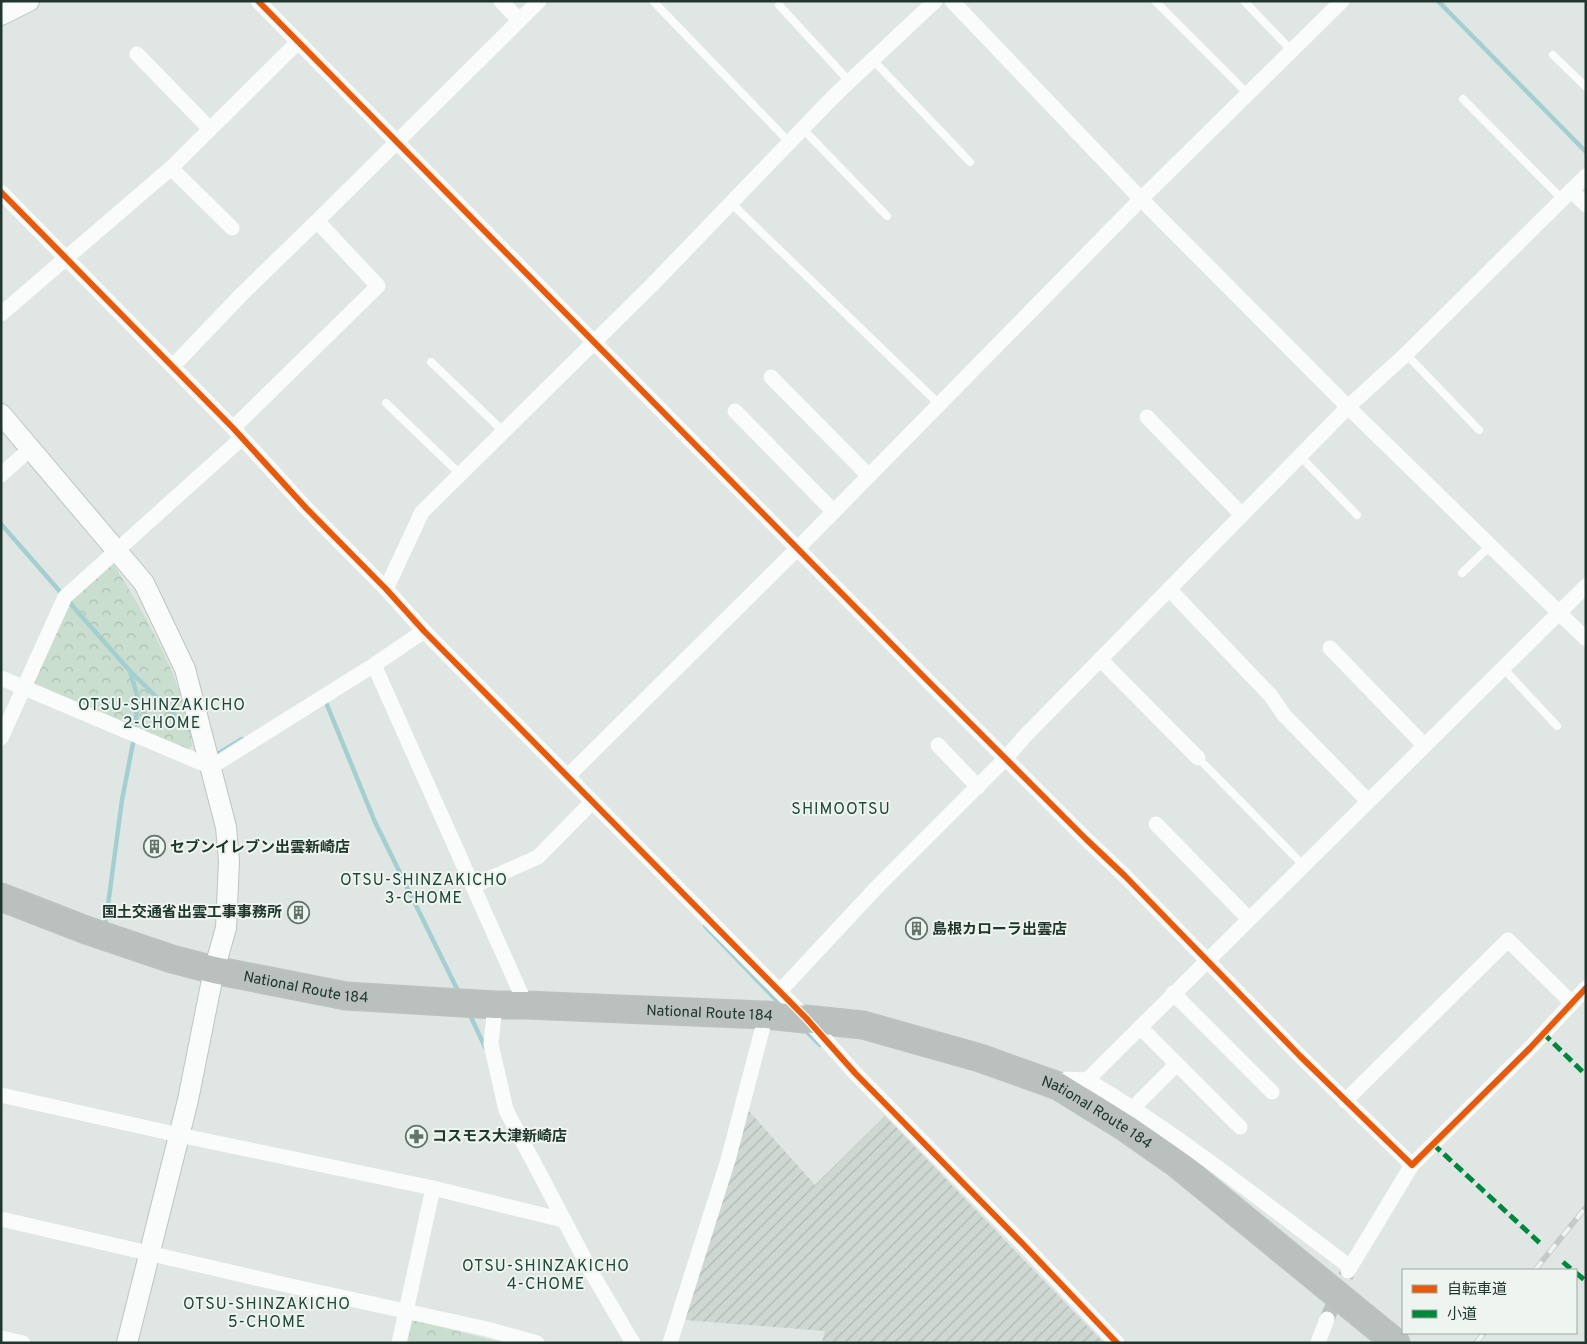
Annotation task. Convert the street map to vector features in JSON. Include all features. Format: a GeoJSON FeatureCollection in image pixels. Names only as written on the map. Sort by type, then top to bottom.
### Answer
{"type":"FeatureCollection","features":[{"type":"Feature","properties":{"kind":"highway","name":"National Route 184"},"geometry":{"type":"LineString","coordinates":[[1,897],[86,930],[172,959],[214,970],[346,996],[495,1005],[806,1018],[863,1025],[980,1058],[1058,1086],[1126,1128],[1176,1163],[1396,1343]]}},
{"type":"Feature","properties":{"kind":"street"},"geometry":{"type":"LineString","coordinates":[[1,15],[29,1]]}},
{"type":"Feature","properties":{"kind":"street"},"geometry":{"type":"LineString","coordinates":[[258,1],[927,680],[1207,959],[1300,1056],[1412,1165]]}},
{"type":"Feature","properties":{"kind":"street"},"geometry":{"type":"LineString","coordinates":[[501,1],[519,20]]}},
{"type":"Feature","properties":{"kind":"street"},"geometry":{"type":"LineString","coordinates":[[173,366],[242,294],[539,1]]}},
{"type":"Feature","properties":{"kind":"street"},"geometry":{"type":"LineString","coordinates":[[386,589],[422,512],[652,286],[802,128],[935,1]]}},
{"type":"Feature","properties":{"kind":"street"},"geometry":{"type":"LineString","coordinates":[[952,1],[1141,199],[1348,407],[1586,639]]}},
{"type":"Feature","properties":{"kind":"street"},"geometry":{"type":"LineString","coordinates":[[568,776],[834,512],[1141,199],[1342,1]]}},
{"type":"Feature","properties":{"kind":"street"},"geometry":{"type":"LineString","coordinates":[[1,314],[171,168],[298,42]]}},
{"type":"Feature","properties":{"kind":"street"},"geometry":{"type":"LineString","coordinates":[[137,54],[210,129]]}},
{"type":"Feature","properties":{"kind":"street"},"geometry":{"type":"LineString","coordinates":[[171,168],[232,228]]}},
{"type":"Feature","properties":{"kind":"street"},"geometry":{"type":"LineString","coordinates":[[780,991],[877,887],[978,787],[1024,737],[1348,407],[1406,354],[1586,176]]}},
{"type":"Feature","properties":{"kind":"street"},"geometry":{"type":"LineString","coordinates":[[1,192],[173,366],[424,631],[780,991],[855,1073],[1022,1242],[1117,1343]]}},
{"type":"Feature","properties":{"kind":"street"},"geometry":{"type":"LineString","coordinates":[[1566,195],[1586,205]]}},
{"type":"Feature","properties":{"kind":"street"},"geometry":{"type":"LineString","coordinates":[[1,738],[25,688],[64,597],[117,549],[237,433],[378,286],[317,221]]}},
{"type":"Feature","properties":{"kind":"street"},"geometry":{"type":"LineString","coordinates":[[771,377],[869,476]]}},
{"type":"Feature","properties":{"kind":"street"},"geometry":{"type":"LineString","coordinates":[[735,411],[834,512]]}},
{"type":"Feature","properties":{"kind":"street"},"geometry":{"type":"LineString","coordinates":[[1,414],[32,448],[144,583],[185,669],[226,827],[228,860],[226,928],[214,970],[188,1100],[127,1343]]}},
{"type":"Feature","properties":{"kind":"street"},"geometry":{"type":"LineString","coordinates":[[1147,417],[1242,515]]}},
{"type":"Feature","properties":{"kind":"street"},"geometry":{"type":"LineString","coordinates":[[1,475],[32,448]]}},
{"type":"Feature","properties":{"kind":"street"},"geometry":{"type":"LineString","coordinates":[[1087,1080],[1248,918],[1586,586]]}},
{"type":"Feature","properties":{"kind":"street"},"geometry":{"type":"LineString","coordinates":[[1169,589],[1271,696],[1284,714],[1368,801]]}},
{"type":"Feature","properties":{"kind":"street"},"geometry":{"type":"LineString","coordinates":[[211,768],[374,665],[424,631]]}},
{"type":"Feature","properties":{"kind":"street"},"geometry":{"type":"LineString","coordinates":[[1330,648],[1424,745]]}},
{"type":"Feature","properties":{"kind":"street"},"geometry":{"type":"LineString","coordinates":[[1100,659],[1202,762]]}},
{"type":"Feature","properties":{"kind":"street"},"geometry":{"type":"LineString","coordinates":[[374,665],[526,1005]]}},
{"type":"Feature","properties":{"kind":"street"},"geometry":{"type":"LineString","coordinates":[[1,678],[211,768]]}},
{"type":"Feature","properties":{"kind":"street"},"geometry":{"type":"LineString","coordinates":[[938,745],[978,787]]}},
{"type":"Feature","properties":{"kind":"street"},"geometry":{"type":"LineString","coordinates":[[474,886],[538,857],[592,802]]}},
{"type":"Feature","properties":{"kind":"street"},"geometry":{"type":"LineString","coordinates":[[1156,824],[1248,918]]}},
{"type":"Feature","properties":{"kind":"street"},"geometry":{"type":"LineString","coordinates":[[1345,1101],[1508,940],[1571,1002]]}},
{"type":"Feature","properties":{"kind":"street"},"geometry":{"type":"LineString","coordinates":[[1058,1086],[1067,1079],[1087,1080],[1112,1095],[1170,1134],[1349,1269],[1412,1165],[1530,1048],[1586,988]]}},
{"type":"Feature","properties":{"kind":"street"},"geometry":{"type":"LineString","coordinates":[[1173,993],[1272,1092]]}},
{"type":"Feature","properties":{"kind":"street"},"geometry":{"type":"LineString","coordinates":[[495,1005],[491,1044],[506,1110],[563,1220],[633,1343]]}},
{"type":"Feature","properties":{"kind":"street"},"geometry":{"type":"LineString","coordinates":[[670,1343],[728,1160],[766,1015]]}},
{"type":"Feature","properties":{"kind":"street"},"geometry":{"type":"LineString","coordinates":[[1140,1027],[1240,1127]]}},
{"type":"Feature","properties":{"kind":"street"},"geometry":{"type":"LineString","coordinates":[[1138,1102],[1177,1064]]}},
{"type":"Feature","properties":{"kind":"street"},"geometry":{"type":"LineString","coordinates":[[1,1095],[179,1135],[433,1188],[563,1220]]}},
{"type":"Feature","properties":{"kind":"street"},"geometry":{"type":"LineString","coordinates":[[399,1343],[433,1188]]}},
{"type":"Feature","properties":{"kind":"street"},"geometry":{"type":"LineString","coordinates":[[1,1218],[487,1329],[537,1343]]}},
{"type":"Feature","properties":{"kind":"street"},"geometry":{"type":"LineString","coordinates":[[1318,1343],[1327,1319]]}},
{"type":"Feature","properties":{"kind":"street"},"geometry":{"type":"LineString","coordinates":[[1,1338],[23,1343]]}},
{"type":"Feature","properties":{"kind":"lane"},"geometry":{"type":"LineString","coordinates":[[653,1],[789,142]]}},
{"type":"Feature","properties":{"kind":"lane"},"geometry":{"type":"LineString","coordinates":[[1155,1],[1248,94]]}},
{"type":"Feature","properties":{"kind":"lane"},"geometry":{"type":"LineString","coordinates":[[1244,1],[1292,51]]}},
{"type":"Feature","properties":{"kind":"lane"},"geometry":{"type":"LineString","coordinates":[[779,5],[850,81]]}},
{"type":"Feature","properties":{"kind":"lane"},"geometry":{"type":"LineString","coordinates":[[1553,55],[1586,88]]}},
{"type":"Feature","properties":{"kind":"lane"},"geometry":{"type":"LineString","coordinates":[[873,60],[970,162]]}},
{"type":"Feature","properties":{"kind":"lane"},"geometry":{"type":"LineString","coordinates":[[1463,99],[1566,195]]}},
{"type":"Feature","properties":{"kind":"lane"},"geometry":{"type":"LineString","coordinates":[[802,128],[887,216]]}},
{"type":"Feature","properties":{"kind":"lane"},"geometry":{"type":"LineString","coordinates":[[731,202],[939,404]]}},
{"type":"Feature","properties":{"kind":"lane"},"geometry":{"type":"LineString","coordinates":[[1406,354],[1480,430]]}},
{"type":"Feature","properties":{"kind":"lane"},"geometry":{"type":"LineString","coordinates":[[431,362],[503,431]]}},
{"type":"Feature","properties":{"kind":"lane"},"geometry":{"type":"LineString","coordinates":[[386,404],[460,474]]}},
{"type":"Feature","properties":{"kind":"lane"},"geometry":{"type":"LineString","coordinates":[[1300,456],[1356,515]]}},
{"type":"Feature","properties":{"kind":"lane"},"geometry":{"type":"LineString","coordinates":[[1462,573],[1491,545]]}},
{"type":"Feature","properties":{"kind":"lane"},"geometry":{"type":"LineString","coordinates":[[1503,668],[1557,726]]}},
{"type":"Feature","properties":{"kind":"lane"},"geometry":{"type":"LineString","coordinates":[[1202,762],[1303,864]]}},
{"type":"Feature","properties":{"kind":"shaded area"},"geometry":{"type":"Polygon","coordinates":[[[748,1110],[815,1185],[885,1116],[1104,1343],[822,1343],[825,1331],[685,1320],[748,1110]]]}},
{"type":"Feature","properties":{"kind":"green space"},"geometry":{"type":"Polygon","coordinates":[[[113,563],[156,637],[181,695],[190,727],[192,746],[187,750],[34,683],[33,678],[68,601],[113,563]]]}},
{"type":"Feature","properties":{"kind":"green space"},"geometry":{"type":"Polygon","coordinates":[[[413,1320],[504,1343],[407,1343],[413,1320]]]}},
{"type":"Feature","properties":{"kind":"waterway"},"geometry":{"type":"LineString","coordinates":[[1438,1],[1586,152]]}},
{"type":"Feature","properties":{"kind":"waterway"},"geometry":{"type":"LineString","coordinates":[[1,524],[63,595]]}},
{"type":"Feature","properties":{"kind":"waterway"},"geometry":{"type":"LineString","coordinates":[[68,601],[130,671],[138,699],[135,730]]}},
{"type":"Feature","properties":{"kind":"waterway"},"geometry":{"type":"LineString","coordinates":[[130,671],[193,733]]}},
{"type":"Feature","properties":{"kind":"waterway"},"geometry":{"type":"LineString","coordinates":[[325,700],[375,822],[459,993]]}},
{"type":"Feature","properties":{"kind":"waterway"},"geometry":{"type":"LineString","coordinates":[[106,920],[122,800],[134,738]]}},
{"type":"Feature","properties":{"kind":"waterway"},"geometry":{"type":"LineString","coordinates":[[213,752],[216,755],[242,739]]}},
{"type":"Feature","properties":{"kind":"waterway"},"geometry":{"type":"LineString","coordinates":[[705,926],[783,1007]]}},
{"type":"Feature","properties":{"kind":"waterway"},"geometry":{"type":"LineString","coordinates":[[469,1013],[485,1047]]}},
{"type":"Feature","properties":{"kind":"waterway"},"geometry":{"type":"LineString","coordinates":[[804,1029],[820,1045]]}},
{"type":"Feature","properties":{"kind":"tunnel"},"geometry":{"type":"LineString","coordinates":[[1327,1319],[1348,1271]]}},
{"type":"Feature","properties":{"kind":"railway"},"geometry":{"type":"LineString","coordinates":[[1536,1269],[1586,1207]]}},
{"type":"Feature","properties":{"kind":"railway"},"geometry":{"type":"LineString","coordinates":[[1476,1343],[1483,1334]]}},
{"type":"Feature","properties":{"kind":"marked path"},"geometry":{"type":"LineString","coordinates":[[1543,1033],[1586,1075]]}},
{"type":"Feature","properties":{"kind":"marked path"},"geometry":{"type":"LineString","coordinates":[[1433,1144],[1542,1245]]}},
{"type":"Feature","properties":{"kind":"marked path"},"geometry":{"type":"LineString","coordinates":[[1563,1262],[1571,1269]]}},
{"type":"Feature","properties":{"kind":"marked path"},"geometry":{"type":"LineString","coordinates":[[1577,1274],[1586,1281]]}},
{"type":"Feature","properties":{"kind":"cycle path"},"geometry":{"type":"LineString","coordinates":[[258,1],[927,680],[1125,876],[1300,1056],[1412,1165],[1530,1048],[1586,988]]}},
{"type":"Feature","properties":{"kind":"cycle path"},"geometry":{"type":"LineString","coordinates":[[1,192],[233,428],[307,509],[386,589],[424,631],[806,1018],[855,1073],[1117,1343]]}},
{"type":"Feature","properties":{"kind":"place","name":"セブンイレブン出雲新崎店"},"geometry":{"type":"Point","coordinates":[154,847]}},
{"type":"Feature","properties":{"kind":"place","name":"国土交通省出雲工事事務所"},"geometry":{"type":"Point","coordinates":[298,912]}},
{"type":"Feature","properties":{"kind":"place","name":"島根カローラ出雲店"},"geometry":{"type":"Point","coordinates":[916,929]}},
{"type":"Feature","properties":{"kind":"place","name":"コスモス大津新崎店"},"geometry":{"type":"Point","coordinates":[416,1136]}},
{"type":"Feature","properties":{"kind":"district","name":"OTSU-SHINZAKICHO 2-CHOME"},"geometry":{"type":"Point","coordinates":[162,713]}},
{"type":"Feature","properties":{"kind":"district","name":"SHIMOOTSU"},"geometry":{"type":"Point","coordinates":[841,808]}},
{"type":"Feature","properties":{"kind":"district","name":"OTSU-SHINZAKICHO 3-CHOME"},"geometry":{"type":"Point","coordinates":[424,888]}},
{"type":"Feature","properties":{"kind":"district","name":"OTSU-SHINZAKICHO 4-CHOME"},"geometry":{"type":"Point","coordinates":[546,1274]}},
{"type":"Feature","properties":{"kind":"district","name":"OTSU-SHINZAKICHO 5-CHOME"},"geometry":{"type":"Point","coordinates":[267,1312]}}]}
